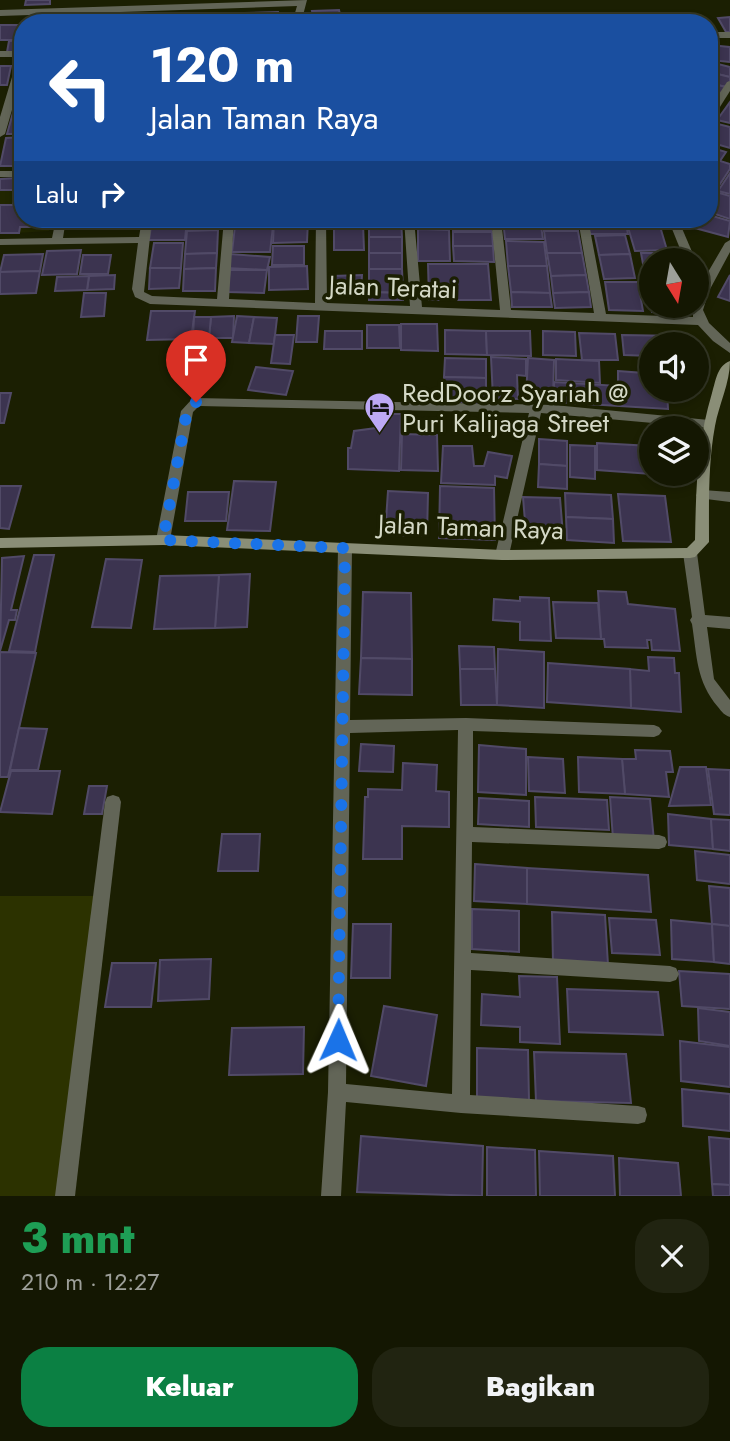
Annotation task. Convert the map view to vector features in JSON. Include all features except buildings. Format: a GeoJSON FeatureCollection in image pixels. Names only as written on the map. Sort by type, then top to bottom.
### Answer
{"type":"FeatureCollection","features":[{"type":"Feature","properties":{"kind":"street"},"geometry":{"type":"LineString","coordinates":[[0,13],[97,4],[302,2]]}},
{"type":"Feature","properties":{"kind":"street"},"geometry":{"type":"LineString","coordinates":[[718,102],[730,84]]}},
{"type":"Feature","properties":{"kind":"street"},"geometry":{"type":"LineString","coordinates":[[0,134],[14,86]]}},
{"type":"Feature","properties":{"kind":"street"},"geometry":{"type":"LineString","coordinates":[[57,241],[59,228]]}},
{"type":"Feature","properties":{"kind":"street"},"geometry":{"type":"LineString","coordinates":[[0,242],[144,240],[146,228]]}},
{"type":"Feature","properties":{"kind":"street"},"geometry":{"type":"LineString","coordinates":[[222,302],[228,228]]}},
{"type":"Feature","properties":{"kind":"street"},"geometry":{"type":"LineString","coordinates":[[321,228],[321,307]]}},
{"type":"Feature","properties":{"kind":"street"},"geometry":{"type":"LineString","coordinates":[[410,228],[416,310]]}},
{"type":"Feature","properties":{"kind":"street"},"geometry":{"type":"LineString","coordinates":[[497,228],[506,315]]}},
{"type":"Feature","properties":{"kind":"street"},"geometry":{"type":"LineString","coordinates":[[585,228],[601,318]]}},
{"type":"Feature","properties":{"kind":"street"},"geometry":{"type":"LineString","coordinates":[[677,228],[685,248]]}},
{"type":"Feature","properties":{"kind":"street","name":"Jalan Teratai"},"geometry":{"type":"LineString","coordinates":[[144,240],[138,289],[143,298],[506,315],[682,318],[701,321]]}},
{"type":"Feature","properties":{"kind":"street"},"geometry":{"type":"LineString","coordinates":[[709,279],[730,243]]}},
{"type":"Feature","properties":{"kind":"street"},"geometry":{"type":"LineString","coordinates":[[700,318],[730,349]]}},
{"type":"Feature","properties":{"kind":"street"},"geometry":{"type":"LineString","coordinates":[[709,424],[725,369],[730,365]]}},
{"type":"Feature","properties":{"kind":"street"},"geometry":{"type":"LineString","coordinates":[[163,540],[187,411],[196,402],[536,409],[639,418]]}},
{"type":"Feature","properties":{"kind":"street"},"geometry":{"type":"LineString","coordinates":[[502,555],[536,409]]}},
{"type":"Feature","properties":{"kind":"street"},"geometry":{"type":"LineString","coordinates":[[703,486],[702,542],[690,552],[698,620],[707,679],[712,690],[730,711]]}},
{"type":"Feature","properties":{"kind":"street"},"geometry":{"type":"LineString","coordinates":[[703,495],[730,497]]}},
{"type":"Feature","properties":{"kind":"street","name":"Jalan Taman Raya"},"geometry":{"type":"LineString","coordinates":[[0,543],[163,540],[502,555],[690,552]]}},
{"type":"Feature","properties":{"kind":"street"},"geometry":{"type":"LineString","coordinates":[[331,1196],[337,1092],[345,548]]}},
{"type":"Feature","properties":{"kind":"street"},"geometry":{"type":"LineString","coordinates":[[698,620],[730,623]]}},
{"type":"Feature","properties":{"kind":"street"},"geometry":{"type":"LineString","coordinates":[[342,727],[466,724],[654,731]]}},
{"type":"Feature","properties":{"kind":"street"},"geometry":{"type":"LineString","coordinates":[[461,1104],[466,724]]}},
{"type":"Feature","properties":{"kind":"street"},"geometry":{"type":"LineString","coordinates":[[65,1196],[113,802]]}},
{"type":"Feature","properties":{"kind":"street"},"geometry":{"type":"LineString","coordinates":[[463,834],[659,842]]}},
{"type":"Feature","properties":{"kind":"street"},"geometry":{"type":"LineString","coordinates":[[462,961],[670,974]]}},
{"type":"Feature","properties":{"kind":"street"},"geometry":{"type":"LineString","coordinates":[[337,1092],[461,1104],[638,1115]]}},
{"type":"Feature","properties":{"kind":"shaded area"},"geometry":{"type":"Polygon","coordinates":[[[0,178],[14,178],[14,228],[50,228],[49,231],[0,234],[0,178]]]}},
{"type":"Feature","properties":{"kind":"shaded area"},"geometry":{"type":"Polygon","coordinates":[[[0,896],[94,896],[56,1196],[0,1196],[0,896]]]}},
{"type":"Feature","properties":{"kind":"place","name":"RedDoorz Syariah @ Puri Kalijaga Street"},"geometry":{"type":"Point","coordinates":[379,435]}},
{"type":"Feature","properties":{"kind":"route"},"geometry":{"type":"LineString","coordinates":[[196,402],[190,404],[187,411],[163,540],[345,548],[338,1040]]}}]}
